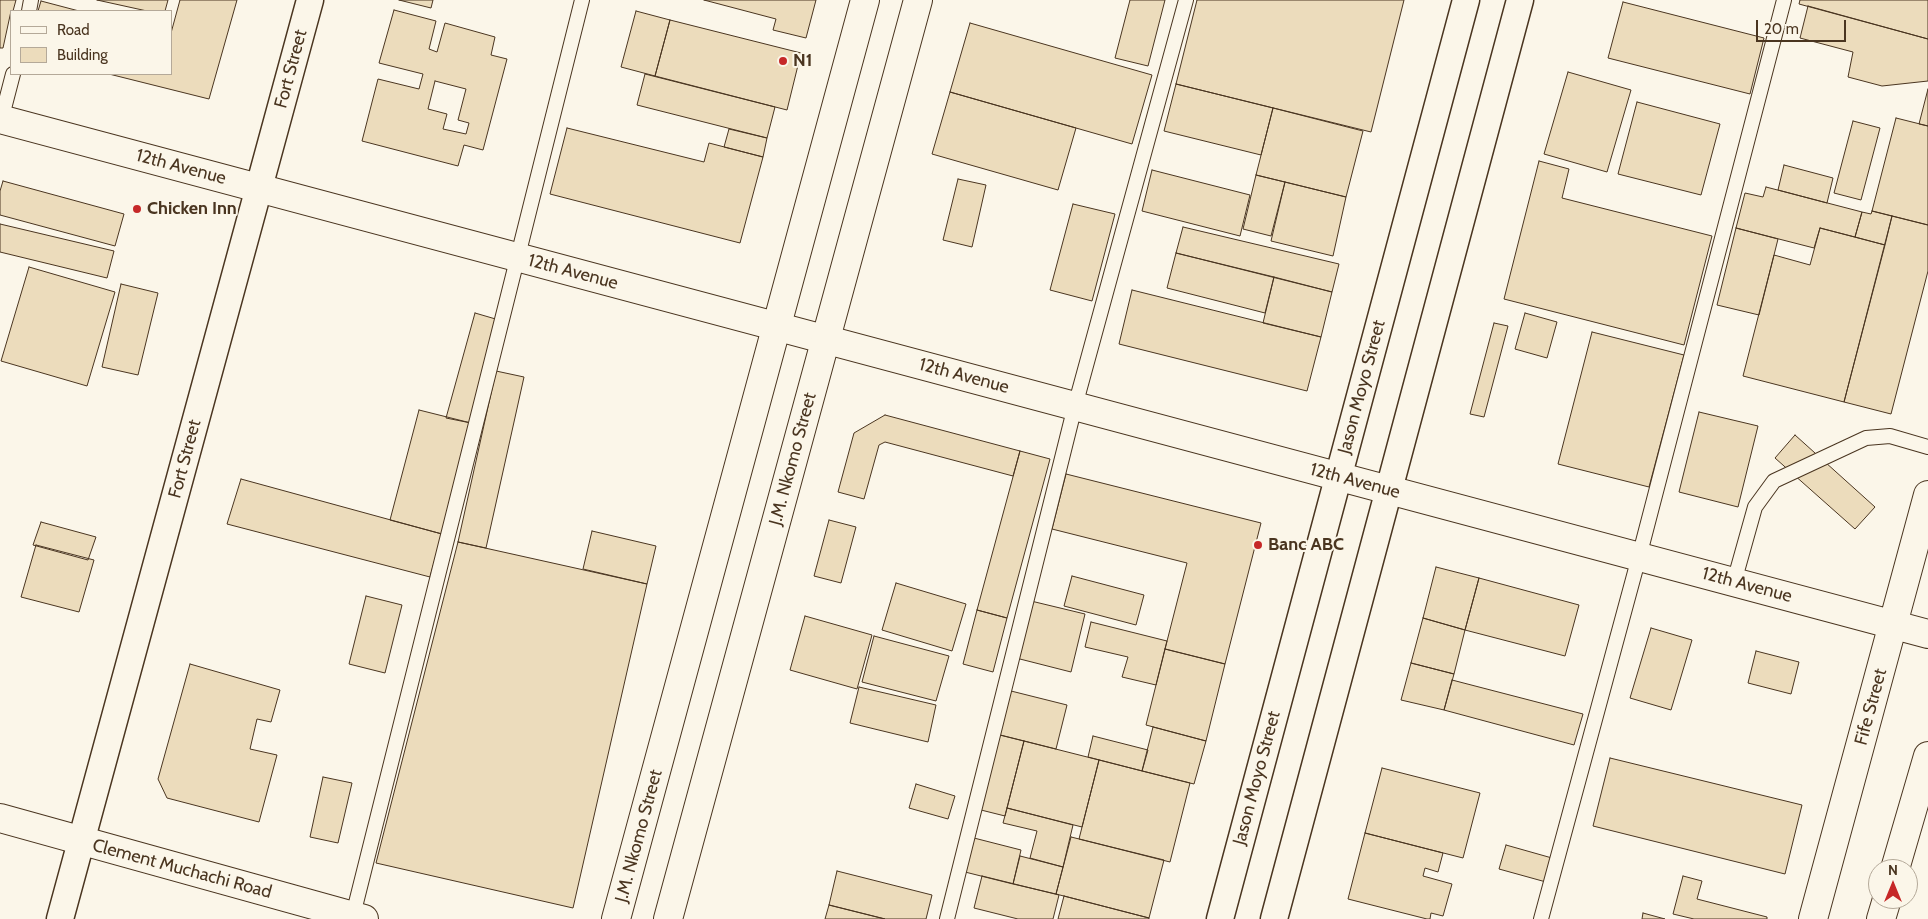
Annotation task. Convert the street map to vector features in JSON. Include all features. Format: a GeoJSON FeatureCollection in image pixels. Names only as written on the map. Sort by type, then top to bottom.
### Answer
{"type":"FeatureCollection","features":[{"type":"Feature","properties":{"kind":"main road","name":"J.M. Nkomo Street"},"geometry":{"type":"LineString","coordinates":[[616,919],[865,0]]}},
{"type":"Feature","properties":{"kind":"main road","name":"J.M. Nkomo Street"},"geometry":{"type":"LineString","coordinates":[[668,919],[918,0]]}},
{"type":"Feature","properties":{"kind":"main road","name":"12th Avenue"},"geometry":{"type":"LineString","coordinates":[[0,121],[259,188],[1928,634]]}},
{"type":"Feature","properties":{"kind":"main road","name":"Fife Street"},"geometry":{"type":"LineString","coordinates":[[1813,919],[1928,496]]}},
{"type":"Feature","properties":{"kind":"main road"},"geometry":{"type":"LineString","coordinates":[[1899,859],[1928,756]]}},
{"type":"Feature","properties":{"kind":"main road","name":"Clement Muchachi Road"},"geometry":{"type":"LineString","coordinates":[[0,818],[356,918]]}},
{"type":"Feature","properties":{"kind":"street","name":"Fort Street"},"geometry":{"type":"LineString","coordinates":[[60,919],[310,0]]}},
{"type":"Feature","properties":{"kind":"street","name":"Jason Moyo Street"},"geometry":{"type":"LineString","coordinates":[[1220,919],[1466,0]]}},
{"type":"Feature","properties":{"kind":"street"},"geometry":{"type":"LineString","coordinates":[[1274,919],[1520,0]]}},
{"type":"Feature","properties":{"kind":"lane"},"geometry":{"type":"LineString","coordinates":[[356,918],[517,257],[582,0]]}},
{"type":"Feature","properties":{"kind":"lane"},"geometry":{"type":"LineString","coordinates":[[947,919],[1075,406],[1186,0]]}},
{"type":"Feature","properties":{"kind":"lane"},"geometry":{"type":"LineString","coordinates":[[1541,919],[1639,556],[1784,0]]}},
{"type":"Feature","properties":{"kind":"lane"},"geometry":{"type":"LineString","coordinates":[[0,121],[13,75]]}},
{"type":"Feature","properties":{"kind":"lane"},"geometry":{"type":"LineString","coordinates":[[1734,582],[1755,507],[1774,481],[1866,438],[1890,436],[1928,447]]}},
{"type":"Feature","properties":{"kind":"building"},"geometry":{"type":"Polygon","coordinates":[[[0,0],[16,0],[13,10],[10,10],[3,48],[0,48],[0,0]]]}},
{"type":"Feature","properties":{"kind":"building"},"geometry":{"type":"Polygon","coordinates":[[[97,0],[168,0],[165,10],[142,10],[97,0]]]}},
{"type":"Feature","properties":{"kind":"building"},"geometry":{"type":"Polygon","coordinates":[[[180,0],[237,0],[209,99],[113,75],[172,75],[172,29],[180,0]]]}},
{"type":"Feature","properties":{"kind":"building"},"geometry":{"type":"Polygon","coordinates":[[[399,0],[433,0],[431,8],[399,0]]]}},
{"type":"Feature","properties":{"kind":"building"},"geometry":{"type":"Polygon","coordinates":[[[704,0],[816,0],[806,38],[773,30],[776,19],[704,0]]]}},
{"type":"Feature","properties":{"kind":"building"},"geometry":{"type":"Polygon","coordinates":[[[1130,0],[1165,0],[1148,66],[1115,58],[1130,0]]]}},
{"type":"Feature","properties":{"kind":"building"},"geometry":{"type":"Polygon","coordinates":[[[1197,0],[1404,0],[1371,132],[1176,84],[1197,0]]]}},
{"type":"Feature","properties":{"kind":"building"},"geometry":{"type":"Polygon","coordinates":[[[1800,0],[1928,0],[1928,39],[1799,4],[1800,0]]]}},
{"type":"Feature","properties":{"kind":"building"},"geometry":{"type":"Polygon","coordinates":[[[41,1],[75,10],[38,10],[41,1]]]}},
{"type":"Feature","properties":{"kind":"building"},"geometry":{"type":"Polygon","coordinates":[[[1623,2],[1764,38],[1750,94],[1608,58],[1623,2]]]}},
{"type":"Feature","properties":{"kind":"building"},"geometry":{"type":"Polygon","coordinates":[[[1808,6],[1928,39],[1928,81],[1882,86],[1848,77],[1853,52],[1800,38],[1808,6]]]}},
{"type":"Feature","properties":{"kind":"building"},"geometry":{"type":"Polygon","coordinates":[[[394,10],[436,21],[429,49],[437,52],[445,23],[495,37],[491,55],[507,59],[483,150],[464,145],[458,166],[362,141],[378,79],[419,89],[423,74],[379,63],[394,10]],[[435,81],[428,109],[447,114],[443,129],[466,134],[469,123],[458,120],[466,89],[435,81]]]}},
{"type":"Feature","properties":{"kind":"building"},"geometry":{"type":"Polygon","coordinates":[[[636,11],[670,20],[655,76],[621,67],[636,11]]]}},
{"type":"Feature","properties":{"kind":"building"},"geometry":{"type":"Polygon","coordinates":[[[670,20],[801,53],[787,110],[655,76],[670,20]]]}},
{"type":"Feature","properties":{"kind":"building"},"geometry":{"type":"Polygon","coordinates":[[[970,23],[1152,75],[1132,144],[950,92],[970,23]]]}},
{"type":"Feature","properties":{"kind":"building"},"geometry":{"type":"Polygon","coordinates":[[[1568,72],[1631,90],[1607,172],[1544,154],[1568,72]]]}},
{"type":"Feature","properties":{"kind":"building"},"geometry":{"type":"Polygon","coordinates":[[[645,74],[775,107],[767,138],[637,105],[645,74]]]}},
{"type":"Feature","properties":{"kind":"building"},"geometry":{"type":"Polygon","coordinates":[[[1176,84],[1273,108],[1261,155],[1164,131],[1176,84]]]}},
{"type":"Feature","properties":{"kind":"building"},"geometry":{"type":"Polygon","coordinates":[[[1928,89],[1928,126],[1919,124],[1928,89]]]}},
{"type":"Feature","properties":{"kind":"building"},"geometry":{"type":"Polygon","coordinates":[[[950,92],[1076,128],[1058,190],[932,154],[950,92]]]}},
{"type":"Feature","properties":{"kind":"building"},"geometry":{"type":"Polygon","coordinates":[[[1637,102],[1720,124],[1701,195],[1618,174],[1637,102]]]}},
{"type":"Feature","properties":{"kind":"building"},"geometry":{"type":"Polygon","coordinates":[[[1273,108],[1363,131],[1346,197],[1256,175],[1273,108]]]}},
{"type":"Feature","properties":{"kind":"building"},"geometry":{"type":"Polygon","coordinates":[[[1896,118],[1928,126],[1928,225],[1872,211],[1896,118]]]}},
{"type":"Feature","properties":{"kind":"building"},"geometry":{"type":"Polygon","coordinates":[[[1853,121],[1880,128],[1861,200],[1834,193],[1853,121]]]}},
{"type":"Feature","properties":{"kind":"building"},"geometry":{"type":"Polygon","coordinates":[[[567,128],[704,162],[709,143],[763,157],[740,243],[550,194],[567,128]]]}},
{"type":"Feature","properties":{"kind":"building"},"geometry":{"type":"Polygon","coordinates":[[[729,129],[767,138],[763,157],[724,147],[729,129]]]}},
{"type":"Feature","properties":{"kind":"building"},"geometry":{"type":"Polygon","coordinates":[[[1539,161],[1569,169],[1562,198],[1712,236],[1684,345],[1504,299],[1539,161]]]}},
{"type":"Feature","properties":{"kind":"building"},"geometry":{"type":"Polygon","coordinates":[[[1784,165],[1833,178],[1827,203],[1778,190],[1784,165]]]}},
{"type":"Feature","properties":{"kind":"building"},"geometry":{"type":"Polygon","coordinates":[[[1152,170],[1250,195],[1240,236],[1142,211],[1152,170]]]}},
{"type":"Feature","properties":{"kind":"building"},"geometry":{"type":"Polygon","coordinates":[[[1256,175],[1285,182],[1271,236],[1243,229],[1256,175]]]}},
{"type":"Feature","properties":{"kind":"building"},"geometry":{"type":"Polygon","coordinates":[[[958,179],[986,185],[972,247],[943,240],[958,179]]]}},
{"type":"Feature","properties":{"kind":"building"},"geometry":{"type":"Polygon","coordinates":[[[3,181],[124,214],[115,246],[0,215],[0,191],[3,181]]]}},
{"type":"Feature","properties":{"kind":"building"},"geometry":{"type":"Polygon","coordinates":[[[1285,182],[1346,197],[1333,256],[1271,241],[1285,182]]]}},
{"type":"Feature","properties":{"kind":"building"},"geometry":{"type":"Polygon","coordinates":[[[1766,187],[1862,212],[1855,237],[1820,228],[1814,248],[1736,228],[1745,193],[1763,197],[1766,187]]]}},
{"type":"Feature","properties":{"kind":"building"},"geometry":{"type":"Polygon","coordinates":[[[1073,204],[1115,214],[1092,301],[1050,290],[1073,204]]]}},
{"type":"Feature","properties":{"kind":"building"},"geometry":{"type":"Polygon","coordinates":[[[1872,211],[1892,216],[1885,245],[1855,237],[1862,212],[1871,214],[1872,211]]]}},
{"type":"Feature","properties":{"kind":"building"},"geometry":{"type":"Polygon","coordinates":[[[1892,216],[1928,225],[1928,271],[1891,414],[1844,402],[1892,216]]]}},
{"type":"Feature","properties":{"kind":"building"},"geometry":{"type":"Polygon","coordinates":[[[0,224],[114,251],[107,278],[0,252],[0,224]]]}},
{"type":"Feature","properties":{"kind":"building"},"geometry":{"type":"Polygon","coordinates":[[[1183,227],[1339,264],[1332,292],[1176,253],[1183,227]]]}},
{"type":"Feature","properties":{"kind":"building"},"geometry":{"type":"Polygon","coordinates":[[[1736,228],[1778,239],[1759,315],[1717,305],[1736,228]]]}},
{"type":"Feature","properties":{"kind":"building"},"geometry":{"type":"Polygon","coordinates":[[[1820,228],[1885,245],[1844,402],[1743,376],[1774,255],[1810,265],[1820,228]]]}},
{"type":"Feature","properties":{"kind":"building"},"geometry":{"type":"Polygon","coordinates":[[[1176,253],[1274,277],[1265,313],[1167,288],[1176,253]]]}},
{"type":"Feature","properties":{"kind":"building"},"geometry":{"type":"Polygon","coordinates":[[[29,267],[115,292],[87,386],[1,361],[29,267]]]}},
{"type":"Feature","properties":{"kind":"building"},"geometry":{"type":"Polygon","coordinates":[[[1274,277],[1332,292],[1321,337],[1263,323],[1274,277]]]}},
{"type":"Feature","properties":{"kind":"building"},"geometry":{"type":"Polygon","coordinates":[[[121,284],[158,293],[138,375],[102,367],[121,284]]]}},
{"type":"Feature","properties":{"kind":"building"},"geometry":{"type":"Polygon","coordinates":[[[1132,290],[1321,337],[1307,391],[1119,344],[1132,290]]]}},
{"type":"Feature","properties":{"kind":"building"},"geometry":{"type":"Polygon","coordinates":[[[475,313],[499,320],[471,423],[446,418],[475,313]]]}},
{"type":"Feature","properties":{"kind":"building"},"geometry":{"type":"Polygon","coordinates":[[[1525,313],[1557,322],[1547,358],[1515,349],[1525,313]]]}},
{"type":"Feature","properties":{"kind":"building"},"geometry":{"type":"Polygon","coordinates":[[[1494,323],[1508,326],[1484,417],[1470,414],[1494,323]]]}},
{"type":"Feature","properties":{"kind":"building"},"geometry":{"type":"Polygon","coordinates":[[[1592,332],[1684,355],[1649,487],[1558,464],[1592,332]]]}},
{"type":"Feature","properties":{"kind":"building"},"geometry":{"type":"Polygon","coordinates":[[[496,371],[524,377],[486,548],[458,542],[496,371]]]}},
{"type":"Feature","properties":{"kind":"building"},"geometry":{"type":"Polygon","coordinates":[[[419,410],[471,423],[442,534],[390,520],[419,410]]]}},
{"type":"Feature","properties":{"kind":"building"},"geometry":{"type":"Polygon","coordinates":[[[1699,412],[1758,426],[1738,507],[1679,492],[1699,412]]]}},
{"type":"Feature","properties":{"kind":"building"},"geometry":{"type":"Polygon","coordinates":[[[885,415],[1020,451],[1013,476],[885,442],[879,445],[864,499],[838,492],[854,433],[885,415]]]}},
{"type":"Feature","properties":{"kind":"building"},"geometry":{"type":"Polygon","coordinates":[[[1795,435],[1875,507],[1855,529],[1775,458],[1795,435]]]}},
{"type":"Feature","properties":{"kind":"building"},"geometry":{"type":"Polygon","coordinates":[[[1020,451],[1050,459],[1007,618],[977,610],[1020,451]]]}},
{"type":"Feature","properties":{"kind":"building"},"geometry":{"type":"Polygon","coordinates":[[[1066,474],[1261,523],[1225,664],[1165,649],[1187,563],[1052,529],[1066,474]]]}},
{"type":"Feature","properties":{"kind":"building"},"geometry":{"type":"Polygon","coordinates":[[[241,479],[442,534],[430,577],[227,524],[241,479]]]}},
{"type":"Feature","properties":{"kind":"building"},"geometry":{"type":"Polygon","coordinates":[[[829,520],[856,527],[841,583],[814,576],[829,520]]]}},
{"type":"Feature","properties":{"kind":"building"},"geometry":{"type":"Polygon","coordinates":[[[41,522],[96,537],[88,560],[33,545],[41,522]]]}},
{"type":"Feature","properties":{"kind":"building"},"geometry":{"type":"Polygon","coordinates":[[[592,531],[656,546],[647,584],[583,569],[592,531]]]}},
{"type":"Feature","properties":{"kind":"building"},"geometry":{"type":"Polygon","coordinates":[[[458,542],[647,584],[573,908],[376,863],[458,542]]]}},
{"type":"Feature","properties":{"kind":"building"},"geometry":{"type":"Polygon","coordinates":[[[36,545],[94,560],[79,612],[21,597],[36,545]]]}},
{"type":"Feature","properties":{"kind":"building"},"geometry":{"type":"Polygon","coordinates":[[[1436,567],[1479,578],[1465,630],[1423,618],[1436,567]]]}},
{"type":"Feature","properties":{"kind":"building"},"geometry":{"type":"Polygon","coordinates":[[[1072,576],[1144,595],[1136,625],[1064,606],[1072,576]]]}},
{"type":"Feature","properties":{"kind":"building"},"geometry":{"type":"Polygon","coordinates":[[[1479,578],[1579,605],[1565,656],[1465,630],[1479,578]]]}},
{"type":"Feature","properties":{"kind":"building"},"geometry":{"type":"Polygon","coordinates":[[[896,583],[966,604],[952,651],[882,630],[896,583]]]}},
{"type":"Feature","properties":{"kind":"building"},"geometry":{"type":"Polygon","coordinates":[[[366,596],[402,605],[385,673],[349,664],[366,596]]]}},
{"type":"Feature","properties":{"kind":"building"},"geometry":{"type":"Polygon","coordinates":[[[1031,601],[1085,614],[1071,672],[1016,658],[1031,601]]]}},
{"type":"Feature","properties":{"kind":"building"},"geometry":{"type":"Polygon","coordinates":[[[977,610],[1007,618],[993,672],[963,664],[977,610]]]}},
{"type":"Feature","properties":{"kind":"building"},"geometry":{"type":"Polygon","coordinates":[[[805,616],[872,635],[857,689],[790,670],[805,616]]]}},
{"type":"Feature","properties":{"kind":"building"},"geometry":{"type":"Polygon","coordinates":[[[1423,618],[1465,630],[1454,674],[1411,663],[1423,618]]]}},
{"type":"Feature","properties":{"kind":"building"},"geometry":{"type":"Polygon","coordinates":[[[1091,622],[1167,641],[1156,685],[1122,677],[1128,657],[1085,647],[1091,622]]]}},
{"type":"Feature","properties":{"kind":"building"},"geometry":{"type":"Polygon","coordinates":[[[1651,628],[1692,640],[1671,710],[1630,698],[1651,628]]]}},
{"type":"Feature","properties":{"kind":"building"},"geometry":{"type":"Polygon","coordinates":[[[874,636],[949,656],[936,701],[862,682],[874,636]]]}},
{"type":"Feature","properties":{"kind":"building"},"geometry":{"type":"Polygon","coordinates":[[[1165,649],[1225,664],[1206,741],[1146,725],[1165,649]]]}},
{"type":"Feature","properties":{"kind":"building"},"geometry":{"type":"Polygon","coordinates":[[[1756,651],[1799,662],[1791,694],[1748,683],[1756,651]]]}},
{"type":"Feature","properties":{"kind":"building"},"geometry":{"type":"Polygon","coordinates":[[[1411,663],[1454,674],[1444,710],[1401,700],[1411,663]]]}},
{"type":"Feature","properties":{"kind":"building"},"geometry":{"type":"Polygon","coordinates":[[[190,664],[280,690],[271,722],[257,719],[250,749],[277,755],[259,822],[167,798],[158,779],[190,664]]]}},
{"type":"Feature","properties":{"kind":"building"},"geometry":{"type":"Polygon","coordinates":[[[1452,680],[1583,714],[1574,745],[1444,710],[1452,680]]]}},
{"type":"Feature","properties":{"kind":"building"},"geometry":{"type":"Polygon","coordinates":[[[859,687],[936,705],[928,742],[850,723],[859,687]]]}},
{"type":"Feature","properties":{"kind":"building"},"geometry":{"type":"Polygon","coordinates":[[[1007,690],[1067,705],[1056,749],[996,734],[1007,690]]]}},
{"type":"Feature","properties":{"kind":"building"},"geometry":{"type":"Polygon","coordinates":[[[1153,727],[1206,741],[1194,784],[1142,771],[1153,727]]]}},
{"type":"Feature","properties":{"kind":"building"},"geometry":{"type":"Polygon","coordinates":[[[996,734],[1024,741],[1005,816],[977,809],[996,734]]]}},
{"type":"Feature","properties":{"kind":"building"},"geometry":{"type":"Polygon","coordinates":[[[1093,736],[1148,750],[1142,771],[1088,757],[1093,736]]]}},
{"type":"Feature","properties":{"kind":"building"},"geometry":{"type":"Polygon","coordinates":[[[1024,741],[1099,760],[1082,827],[1007,808],[1024,741]]]}},
{"type":"Feature","properties":{"kind":"building"},"geometry":{"type":"Polygon","coordinates":[[[1610,758],[1802,805],[1785,874],[1593,826],[1610,758]]]}},
{"type":"Feature","properties":{"kind":"building"},"geometry":{"type":"Polygon","coordinates":[[[1099,760],[1190,783],[1170,862],[1079,839],[1099,760]]]}},
{"type":"Feature","properties":{"kind":"building"},"geometry":{"type":"Polygon","coordinates":[[[1382,768],[1480,793],[1463,858],[1365,833],[1382,768]]]}},
{"type":"Feature","properties":{"kind":"building"},"geometry":{"type":"Polygon","coordinates":[[[323,777],[352,783],[338,843],[310,837],[323,777]]]}},
{"type":"Feature","properties":{"kind":"building"},"geometry":{"type":"Polygon","coordinates":[[[916,784],[955,796],[948,819],[909,808],[916,784]]]}},
{"type":"Feature","properties":{"kind":"building"},"geometry":{"type":"Polygon","coordinates":[[[1007,808],[1073,825],[1063,867],[1030,858],[1037,831],[1003,823],[1007,808]]]}},
{"type":"Feature","properties":{"kind":"building"},"geometry":{"type":"Polygon","coordinates":[[[1365,833],[1443,853],[1438,872],[1425,868],[1423,876],[1452,884],[1443,916],[1431,913],[1430,919],[1427,919],[1348,899],[1365,833]]]}},
{"type":"Feature","properties":{"kind":"building"},"geometry":{"type":"Polygon","coordinates":[[[970,837],[1021,850],[1013,884],[961,871],[970,837]]]}},
{"type":"Feature","properties":{"kind":"building"},"geometry":{"type":"Polygon","coordinates":[[[1071,837],[1164,860],[1149,918],[1056,894],[1071,837]]]}},
{"type":"Feature","properties":{"kind":"building"},"geometry":{"type":"Polygon","coordinates":[[[1506,845],[1552,858],[1546,882],[1499,869],[1506,845]]]}},
{"type":"Feature","properties":{"kind":"building"},"geometry":{"type":"Polygon","coordinates":[[[1020,856],[1063,867],[1056,894],[1013,884],[1020,856]]]}},
{"type":"Feature","properties":{"kind":"building"},"geometry":{"type":"Polygon","coordinates":[[[837,871],[932,895],[926,919],[885,919],[829,905],[837,871]]]}},
{"type":"Feature","properties":{"kind":"building"},"geometry":{"type":"Polygon","coordinates":[[[982,876],[1059,895],[1053,919],[1018,919],[974,908],[982,876]]]}},
{"type":"Feature","properties":{"kind":"building"},"geometry":{"type":"Polygon","coordinates":[[[1683,876],[1702,881],[1697,899],[1767,917],[1767,919],[1694,919],[1673,914],[1683,876]]]}},
{"type":"Feature","properties":{"kind":"building"},"geometry":{"type":"Polygon","coordinates":[[[1064,896],[1149,918],[1149,919],[1058,919],[1064,896]]]}},
{"type":"Feature","properties":{"kind":"building"},"geometry":{"type":"Polygon","coordinates":[[[829,905],[885,919],[825,919],[829,905]]]}},
{"type":"Feature","properties":{"kind":"building"},"geometry":{"type":"Polygon","coordinates":[[[1643,913],[1665,919],[1642,919],[1643,913]]]}},
{"type":"Feature","properties":{"kind":"place","name":"N1"},"geometry":{"type":"Point","coordinates":[783,61]}},
{"type":"Feature","properties":{"kind":"place","name":"Chicken Inn"},"geometry":{"type":"Point","coordinates":[137,209]}},
{"type":"Feature","properties":{"kind":"place","name":"Banc ABC"},"geometry":{"type":"Point","coordinates":[1258,545]}}]}
